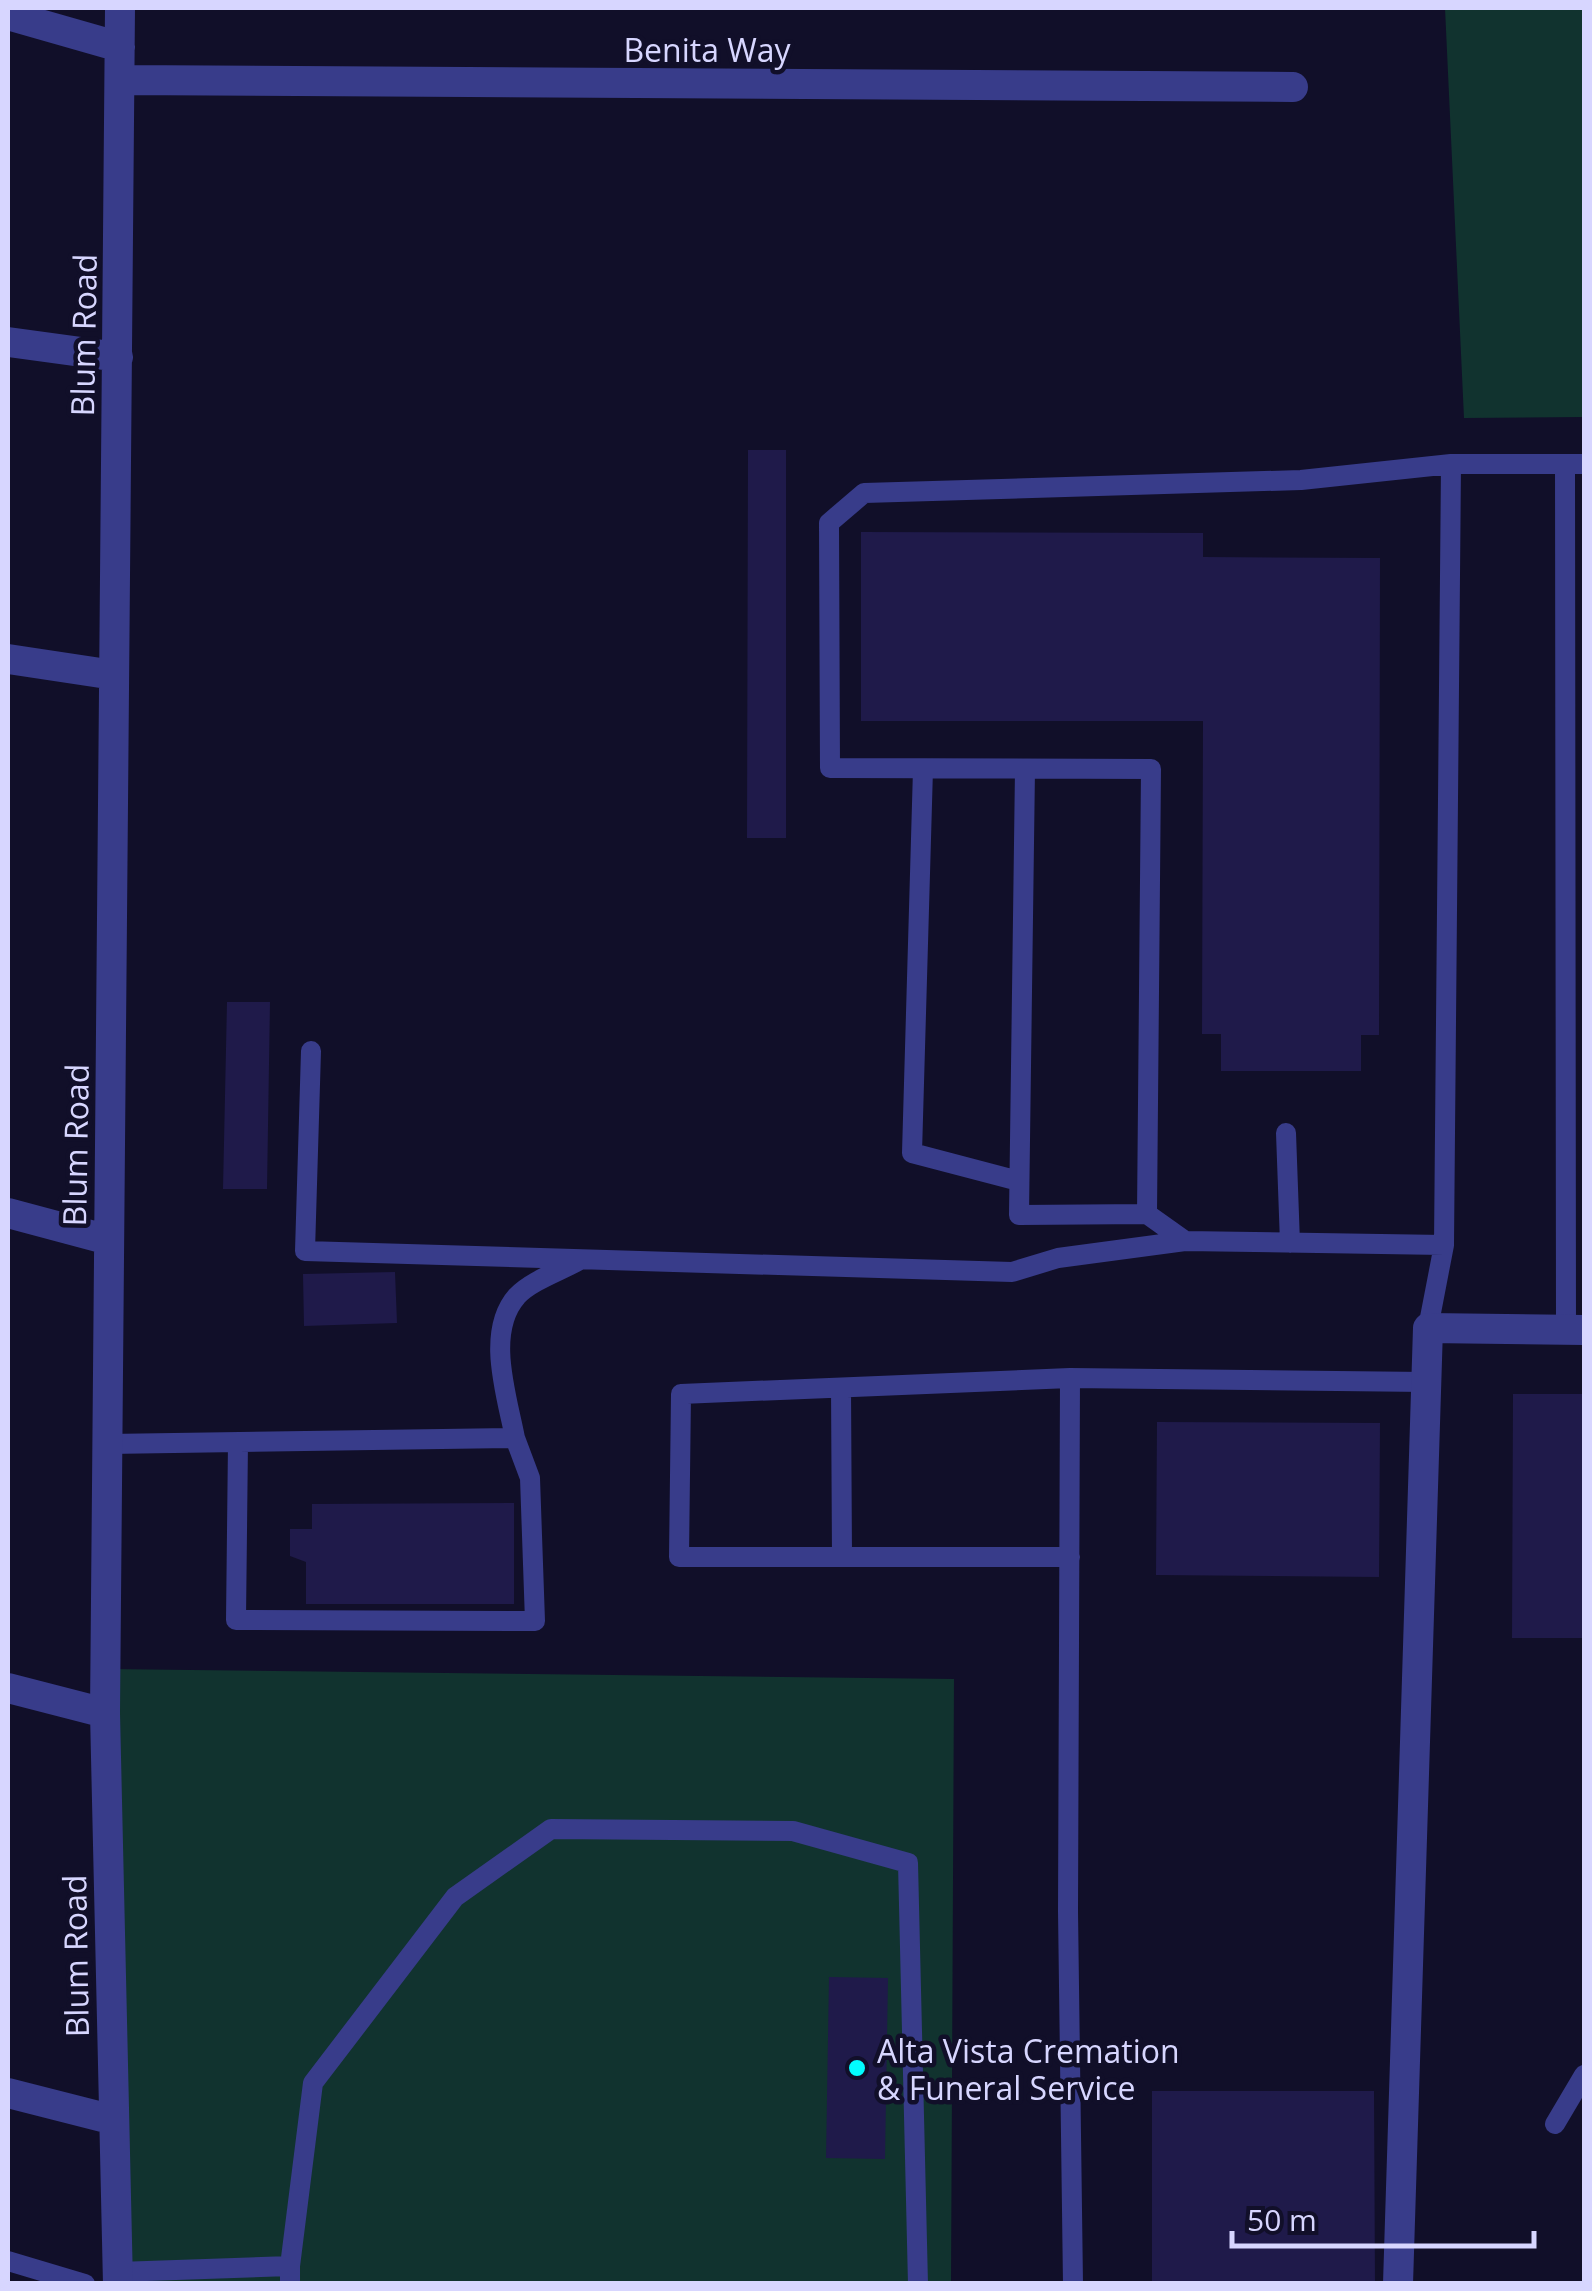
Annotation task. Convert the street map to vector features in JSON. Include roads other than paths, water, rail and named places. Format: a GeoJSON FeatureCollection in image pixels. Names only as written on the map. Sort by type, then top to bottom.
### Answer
{"type":"FeatureCollection","features":[{"type":"Feature","properties":{"kind":"street","name":"Blum Road"},"geometry":{"type":"LineString","coordinates":[[118,2278],[105,1714],[120,8]]}},
{"type":"Feature","properties":{"kind":"street"},"geometry":{"type":"LineString","coordinates":[[8,15],[120,48]]}},
{"type":"Feature","properties":{"kind":"street","name":"Benita Way"},"geometry":{"type":"LineString","coordinates":[[121,80],[1293,87]]}},
{"type":"Feature","properties":{"kind":"street"},"geometry":{"type":"LineString","coordinates":[[8,342],[118,357]]}},
{"type":"Feature","properties":{"kind":"street"},"geometry":{"type":"LineString","coordinates":[[8,659],[114,675]]}},
{"type":"Feature","properties":{"kind":"street"},"geometry":{"type":"LineString","coordinates":[[8,1212],[109,1240]]}},
{"type":"Feature","properties":{"kind":"street"},"geometry":{"type":"LineString","coordinates":[[1398,2284],[1428,1328],[1575,1330]]}},
{"type":"Feature","properties":{"kind":"street"},"geometry":{"type":"LineString","coordinates":[[8,1688],[105,1714]]}},
{"type":"Feature","properties":{"kind":"street"},"geometry":{"type":"LineString","coordinates":[[8,2093],[114,2120]]}},
{"type":"Feature","properties":{"kind":"lane"},"geometry":{"type":"LineString","coordinates":[[1428,1328],[1444,1245],[1451,464]]}},
{"type":"Feature","properties":{"kind":"lane"},"geometry":{"type":"LineString","coordinates":[[1148,1214],[1151,769],[830,768],[829,523],[864,493],[1301,480],[1451,464],[1575,464],[1575,1330]]}},
{"type":"Feature","properties":{"kind":"lane"},"geometry":{"type":"LineString","coordinates":[[922,768],[912,1152],[1019,1181]]}},
{"type":"Feature","properties":{"kind":"lane"},"geometry":{"type":"LineString","coordinates":[[1025,768],[1018,1215],[1148,1214],[1185,1241]]}},
{"type":"Feature","properties":{"kind":"lane"},"geometry":{"type":"LineString","coordinates":[[311,1051],[305,1251],[1012,1272],[1058,1258],[1185,1241],[1444,1245]]}},
{"type":"Feature","properties":{"kind":"lane"},"geometry":{"type":"LineString","coordinates":[[1286,1133],[1290,1243]]}},
{"type":"Feature","properties":{"kind":"lane"},"geometry":{"type":"LineString","coordinates":[[238,1442],[236,1620],[535,1621],[530,1478],[515,1438],[502,1374],[502,1322],[518,1294],[580,1260]]}},
{"type":"Feature","properties":{"kind":"lane"},"geometry":{"type":"LineString","coordinates":[[1070,1378],[1069,2040],[1073,2284]]}},
{"type":"Feature","properties":{"kind":"lane"},"geometry":{"type":"LineString","coordinates":[[1070,1557],[678,1556],[681,1394],[1070,1378],[1426,1382]]}},
{"type":"Feature","properties":{"kind":"lane"},"geometry":{"type":"LineString","coordinates":[[842,1388],[842,1556]]}},
{"type":"Feature","properties":{"kind":"lane"},"geometry":{"type":"LineString","coordinates":[[108,1444],[515,1438]]}},
{"type":"Feature","properties":{"kind":"lane"},"geometry":{"type":"LineString","coordinates":[[118,2278],[290,2275],[313,2083],[455,1897],[551,1829],[793,1831],[908,1863],[918,2284]]}},
{"type":"Feature","properties":{"kind":"lane"},"geometry":{"type":"LineString","coordinates":[[1555,2124],[1584,2075]]}},
{"type":"Feature","properties":{"kind":"lane"},"geometry":{"type":"LineString","coordinates":[[8,2261],[85,2284]]}},
{"type":"Feature","properties":{"kind":"place","name":"Alta Vista Cremation & Funeral Service"},"geometry":{"type":"Point","coordinates":[857,2068]}}]}
